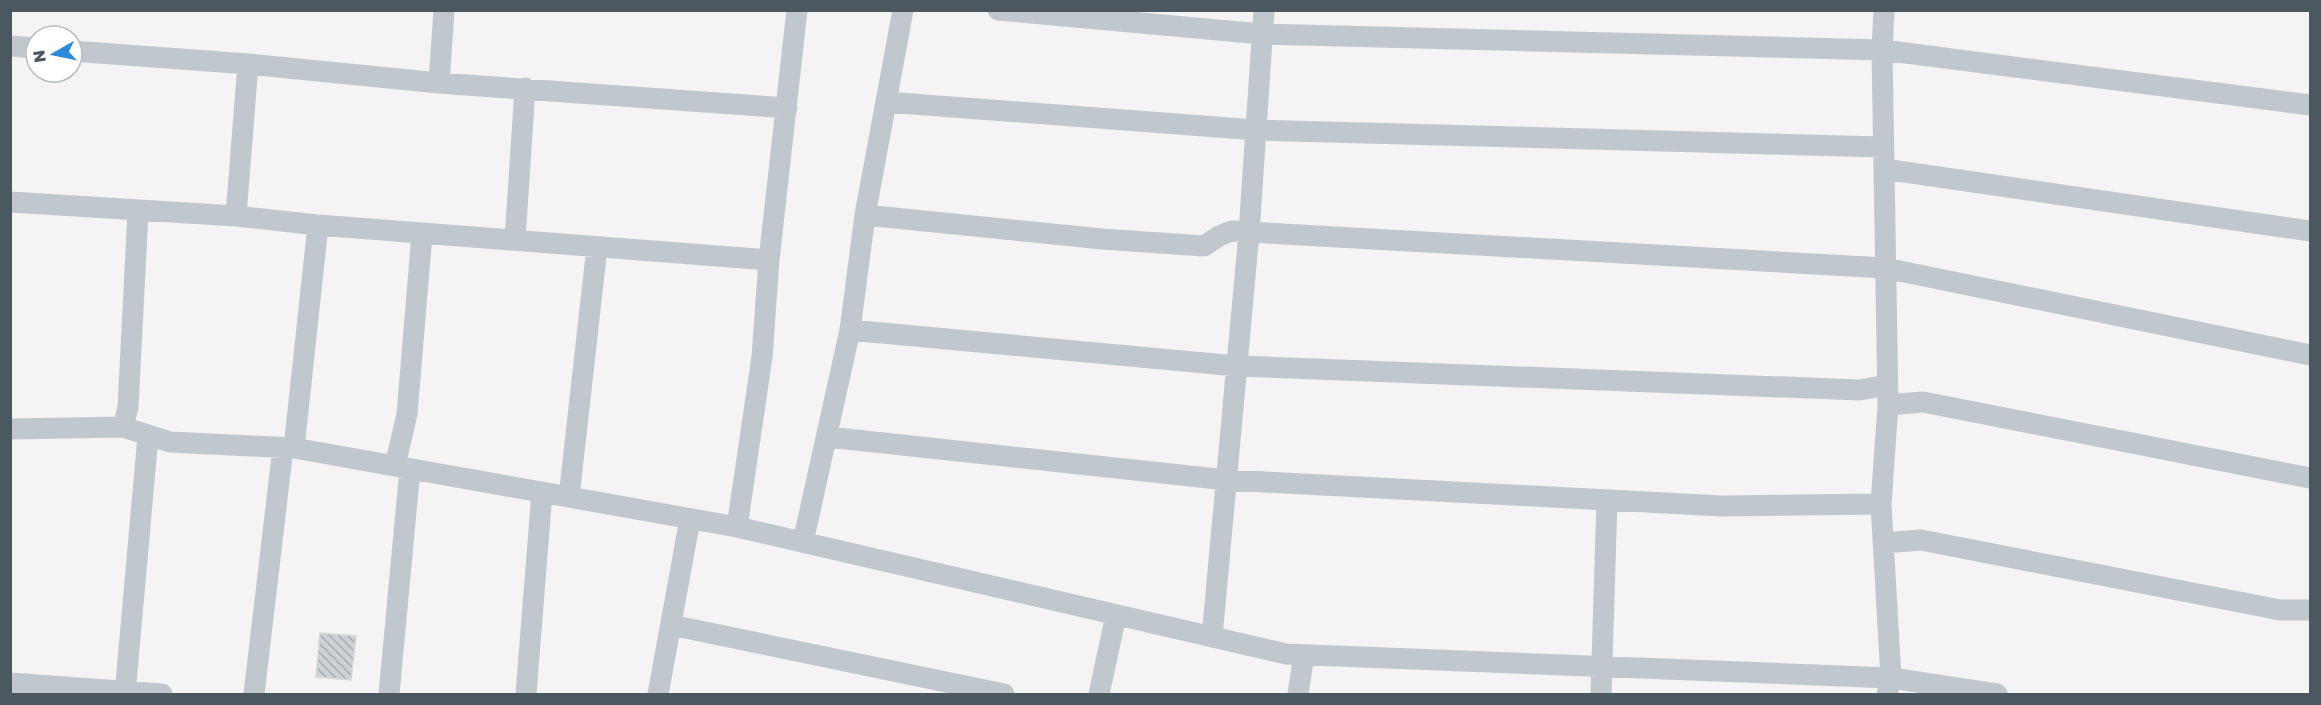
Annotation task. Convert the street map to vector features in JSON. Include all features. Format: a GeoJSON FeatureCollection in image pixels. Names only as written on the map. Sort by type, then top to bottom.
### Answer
{"type":"FeatureCollection","features":[{"type":"Feature","properties":{"kind":"street"},"geometry":{"type":"LineString","coordinates":[[440,83],[444,10]]}},
{"type":"Feature","properties":{"kind":"street"},"geometry":{"type":"LineString","coordinates":[[737,527],[762,357],[769,260],[797,10]]}},
{"type":"Feature","properties":{"kind":"street"},"geometry":{"type":"LineString","coordinates":[[803,542],[850,330],[865,215],[903,10]]}},
{"type":"Feature","properties":{"kind":"street"},"geometry":{"type":"LineString","coordinates":[[998,10],[1262,34],[1882,50],[2310,105]]}},
{"type":"Feature","properties":{"kind":"street"},"geometry":{"type":"LineString","coordinates":[[1212,637],[1249,233],[1264,10]]}},
{"type":"Feature","properties":{"kind":"street"},"geometry":{"type":"LineString","coordinates":[[1884,10],[1882,50],[1887,395],[1881,504],[1889,686]]}},
{"type":"Feature","properties":{"kind":"street"},"geometry":{"type":"LineString","coordinates":[[84,52],[248,64],[440,83],[787,108]]}},
{"type":"Feature","properties":{"kind":"street"},"geometry":{"type":"LineString","coordinates":[[236,216],[248,64]]}},
{"type":"Feature","properties":{"kind":"street"},"geometry":{"type":"LineString","coordinates":[[515,240],[525,88]]}},
{"type":"Feature","properties":{"kind":"street"},"geometry":{"type":"LineString","coordinates":[[886,102],[1256,130],[1883,147]]}},
{"type":"Feature","properties":{"kind":"street"},"geometry":{"type":"LineString","coordinates":[[1884,169],[2310,231]]}},
{"type":"Feature","properties":{"kind":"street"},"geometry":{"type":"LineString","coordinates":[[10,202],[138,212],[236,216],[422,234],[769,260]]}},
{"type":"Feature","properties":{"kind":"street"},"geometry":{"type":"LineString","coordinates":[[123,428],[129,407],[138,212]]}},
{"type":"Feature","properties":{"kind":"street"},"geometry":{"type":"LineString","coordinates":[[865,215],[1090,238],[1204,246],[1232,231],[1885,268],[2310,356]]}},
{"type":"Feature","properties":{"kind":"street"},"geometry":{"type":"LineString","coordinates":[[254,694],[318,225]]}},
{"type":"Feature","properties":{"kind":"street"},"geometry":{"type":"LineString","coordinates":[[389,694],[403,468],[422,234]]}},
{"type":"Feature","properties":{"kind":"street"},"geometry":{"type":"LineString","coordinates":[[569,497],[597,247]]}},
{"type":"Feature","properties":{"kind":"street"},"geometry":{"type":"LineString","coordinates":[[850,330],[1237,366],[1860,390],[2310,478]]}},
{"type":"Feature","properties":{"kind":"street"},"geometry":{"type":"LineString","coordinates":[[10,429],[123,428],[170,442],[289,448],[542,492],[737,527],[1286,654],[1602,667],[1997,694]]}},
{"type":"Feature","properties":{"kind":"street"},"geometry":{"type":"LineString","coordinates":[[125,693],[148,436]]}},
{"type":"Feature","properties":{"kind":"street"},"geometry":{"type":"LineString","coordinates":[[828,436],[1227,480],[1722,506],[1881,504]]}},
{"type":"Feature","properties":{"kind":"street"},"geometry":{"type":"LineString","coordinates":[[526,694],[542,492]]}},
{"type":"Feature","properties":{"kind":"street"},"geometry":{"type":"LineString","coordinates":[[1601,694],[1606,500]]}},
{"type":"Feature","properties":{"kind":"street"},"geometry":{"type":"LineString","coordinates":[[658,694],[690,519]]}},
{"type":"Feature","properties":{"kind":"street"},"geometry":{"type":"LineString","coordinates":[[1883,543],[1920,540],[2280,610],[2310,610]]}},
{"type":"Feature","properties":{"kind":"street"},"geometry":{"type":"LineString","coordinates":[[1099,694],[1116,615]]}},
{"type":"Feature","properties":{"kind":"street"},"geometry":{"type":"LineString","coordinates":[[671,626],[945,688],[1004,694]]}},
{"type":"Feature","properties":{"kind":"street"},"geometry":{"type":"LineString","coordinates":[[1298,694],[1304,655]]}},
{"type":"Feature","properties":{"kind":"street"},"geometry":{"type":"LineString","coordinates":[[10,683],[162,694]]}},
{"type":"Feature","properties":{"kind":"building"},"geometry":{"type":"Polygon","coordinates":[[[320,633],[356,636],[351,680],[316,677],[320,633]]]}}]}
